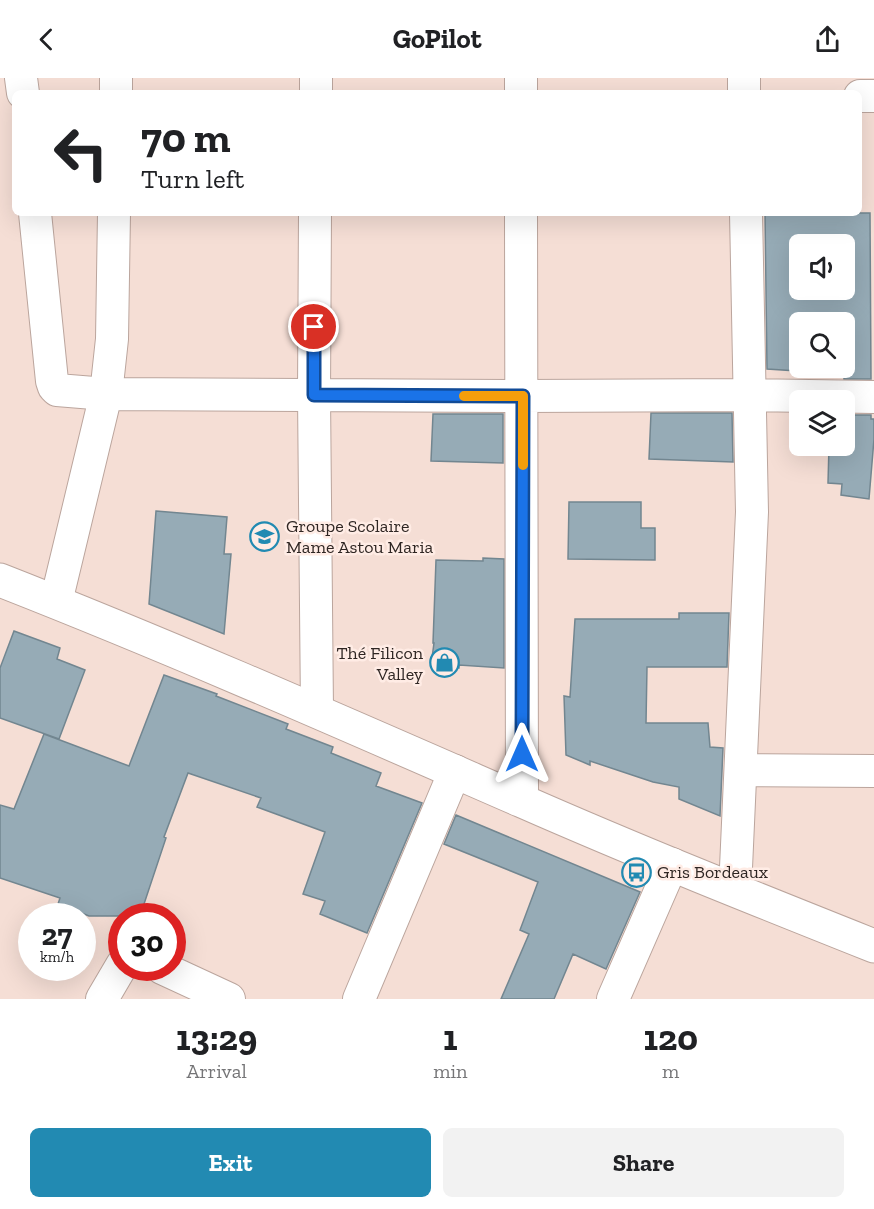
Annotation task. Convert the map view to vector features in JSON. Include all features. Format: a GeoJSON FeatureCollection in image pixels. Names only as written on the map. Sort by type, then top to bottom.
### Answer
{"type":"FeatureCollection","features":[{"type":"Feature","properties":{"kind":"street"},"geometry":{"type":"LineString","coordinates":[[35,216],[54,387],[57,390],[106,394],[874,397]]}},
{"type":"Feature","properties":{"kind":"street"},"geometry":{"type":"LineString","coordinates":[[56,602],[106,394],[112,339],[114,216]]}},
{"type":"Feature","properties":{"kind":"street"},"geometry":{"type":"LineString","coordinates":[[315,216],[317,711]]}},
{"type":"Feature","properties":{"kind":"street"},"geometry":{"type":"LineString","coordinates":[[522,216],[522,801]]}},
{"type":"Feature","properties":{"kind":"street"},"geometry":{"type":"LineString","coordinates":[[735,890],[752,512],[747,216]]}},
{"type":"Feature","properties":{"kind":"street"},"geometry":{"type":"LineString","coordinates":[[0,580],[317,711],[672,864],[874,946]]}},
{"type":"Feature","properties":{"kind":"street"},"geometry":{"type":"LineString","coordinates":[[741,770],[874,771]]}},
{"type":"Feature","properties":{"kind":"street"},"geometry":{"type":"LineString","coordinates":[[359,999],[455,771]]}},
{"type":"Feature","properties":{"kind":"street"},"geometry":{"type":"LineString","coordinates":[[613,999],[672,864]]}},
{"type":"Feature","properties":{"kind":"street"},"geometry":{"type":"LineString","coordinates":[[186,979],[229,999]]}},
{"type":"Feature","properties":{"kind":"street"},"geometry":{"type":"LineString","coordinates":[[102,999],[113,981]]}},
{"type":"Feature","properties":{"kind":"building"},"geometry":{"type":"Polygon","coordinates":[[[862,213],[870,213],[871,379],[844,379],[855,378],[855,312],[789,312],[789,370],[767,369],[765,216],[862,216],[862,213]]]}},
{"type":"Feature","properties":{"kind":"building"},"geometry":{"type":"Polygon","coordinates":[[[651,413],[732,413],[733,462],[649,459],[651,413]]]}},
{"type":"Feature","properties":{"kind":"building"},"geometry":{"type":"Polygon","coordinates":[[[433,414],[503,414],[503,463],[431,461],[433,414]]]}},
{"type":"Feature","properties":{"kind":"building"},"geometry":{"type":"Polygon","coordinates":[[[855,415],[871,415],[871,419],[874,419],[874,439],[869,499],[841,495],[842,484],[828,483],[829,456],[855,456],[855,415]]]}},
{"type":"Feature","properties":{"kind":"building"},"geometry":{"type":"Polygon","coordinates":[[[569,502],[641,502],[641,528],[655,528],[655,560],[568,559],[569,502]]]}},
{"type":"Feature","properties":{"kind":"building"},"geometry":{"type":"Polygon","coordinates":[[[156,511],[227,517],[224,554],[231,554],[224,634],[149,604],[156,511]]]}},
{"type":"Feature","properties":{"kind":"building"},"geometry":{"type":"Polygon","coordinates":[[[483,558],[504,559],[504,668],[459,665],[459,668],[431,665],[434,643],[436,560],[483,561],[483,558]]]}},
{"type":"Feature","properties":{"kind":"building"},"geometry":{"type":"Polygon","coordinates":[[[679,613],[729,613],[727,667],[647,667],[646,723],[708,723],[710,747],[723,748],[720,816],[679,799],[679,787],[653,782],[590,761],[590,765],[566,755],[564,696],[570,697],[575,619],[679,619],[679,613]]]}},
{"type":"Feature","properties":{"kind":"building"},"geometry":{"type":"Polygon","coordinates":[[[14,631],[60,648],[57,659],[85,670],[59,739],[0,718],[0,668],[14,631]]]}},
{"type":"Feature","properties":{"kind":"building"},"geometry":{"type":"Polygon","coordinates":[[[164,675],[217,694],[216,696],[288,724],[286,729],[333,747],[331,753],[381,773],[376,786],[422,803],[367,933],[320,914],[325,901],[303,894],[325,832],[257,807],[261,798],[188,773],[164,837],[166,838],[144,903],[108,903],[108,916],[96,916],[96,903],[58,903],[60,898],[0,878],[0,805],[14,809],[44,734],[129,766],[164,675]]]}},
{"type":"Feature","properties":{"kind":"building"},"geometry":{"type":"Polygon","coordinates":[[[456,815],[640,892],[606,969],[573,954],[554,999],[501,999],[529,934],[520,930],[538,882],[444,844],[456,815]]]}},
{"type":"Feature","properties":{"kind":"slow traffic"},"geometry":{"type":"LineString","coordinates":[[464,396],[523,396],[523,465]]}},
{"type":"Feature","properties":{"kind":"place","name":"Groupe Scolaire Mame Astou Maria"},"geometry":{"type":"Point","coordinates":[265,536]}},
{"type":"Feature","properties":{"kind":"place","name":"Thé Filicon Valley"},"geometry":{"type":"Point","coordinates":[444,663]}},
{"type":"Feature","properties":{"kind":"place","name":"Gris Bordeaux"},"geometry":{"type":"Point","coordinates":[636,872]}},
{"type":"Feature","properties":{"kind":"route"},"geometry":{"type":"LineString","coordinates":[[314,327],[314,395],[523,396],[522,754]]}}]}
